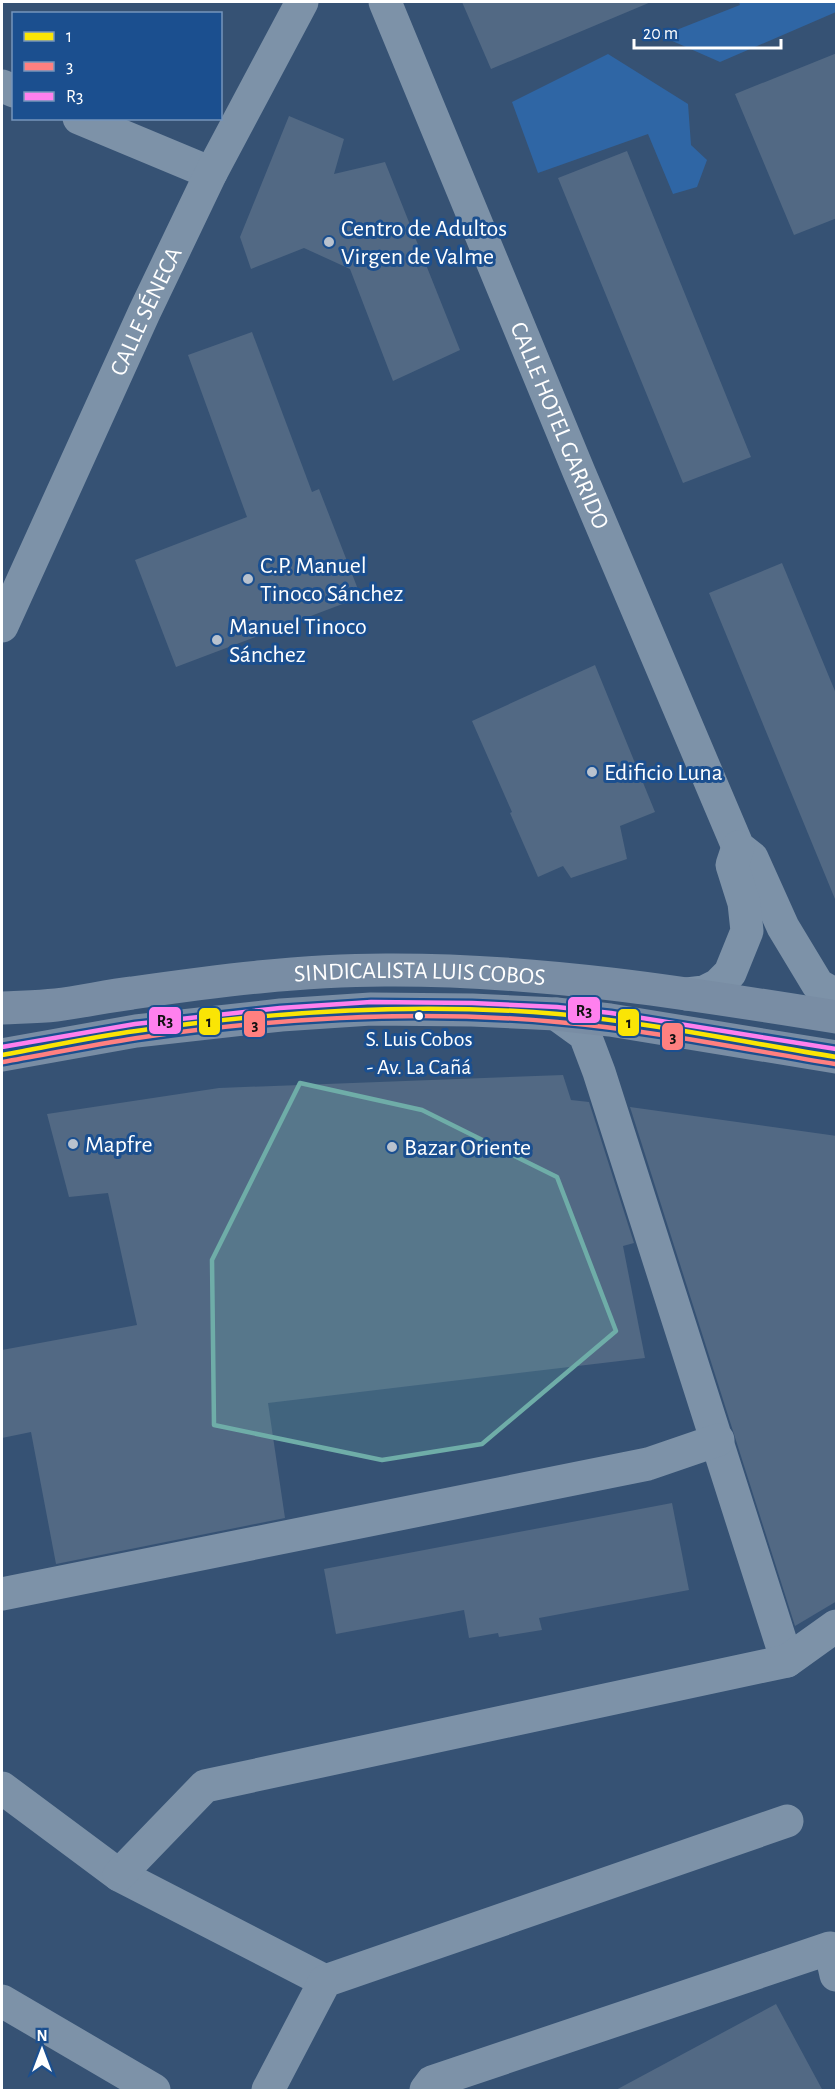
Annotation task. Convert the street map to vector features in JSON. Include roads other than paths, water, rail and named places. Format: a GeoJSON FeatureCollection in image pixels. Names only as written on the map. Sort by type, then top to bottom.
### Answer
{"type":"FeatureCollection","features":[{"type":"Feature","properties":{"kind":"main road","name":"SINDICALISTA LUIS COBOS"},"geometry":{"type":"LineString","coordinates":[[2,1008],[56,1005],[236,980],[311,973],[385,970],[540,976],[633,985],[837,1017]]}},
{"type":"Feature","properties":{"kind":"main road","name":"SINDICALISTA LUIS COBOS"},"geometry":{"type":"LineString","coordinates":[[2,1055],[136,1031],[282,1015],[372,1009],[556,1014],[610,1020],[837,1057]]}},
{"type":"Feature","properties":{"kind":"street","name":"CALLE SÉNECA"},"geometry":{"type":"LineString","coordinates":[[2,627],[144,313],[211,173],[302,2]]}},
{"type":"Feature","properties":{"kind":"street","name":"CALLE HOTEL GARRIDO"},"geometry":{"type":"LineString","coordinates":[[386,2],[579,472],[738,848],[752,858],[783,927],[818,985],[837,995]]}},
{"type":"Feature","properties":{"kind":"street"},"geometry":{"type":"LineString","coordinates":[[84,120],[211,173]]}},
{"type":"Feature","properties":{"kind":"street","name":"CALLE HOTEL GARRIDO"},"geometry":{"type":"LineString","coordinates":[[687,993],[704,992],[718,985],[730,973],[747,932],[744,903],[732,865],[738,848]]}},
{"type":"Feature","properties":{"kind":"street"},"geometry":{"type":"LineString","coordinates":[[556,1014],[585,1035],[599,1072],[787,1661]]}},
{"type":"Feature","properties":{"kind":"street"},"geometry":{"type":"LineString","coordinates":[[2,1594],[648,1464],[718,1440]]}},
{"type":"Feature","properties":{"kind":"street"},"geometry":{"type":"LineString","coordinates":[[119,1875],[205,1786],[787,1661],[837,1626]]}},
{"type":"Feature","properties":{"kind":"street"},"geometry":{"type":"LineString","coordinates":[[2,1788],[119,1875],[325,1981]]}},
{"type":"Feature","properties":{"kind":"street"},"geometry":{"type":"LineString","coordinates":[[268,2091],[325,1981],[787,1821]]}},
{"type":"Feature","properties":{"kind":"street"},"geometry":{"type":"LineString","coordinates":[[426,2091],[432,2082],[830,1948],[837,1974]]}},
{"type":"Feature","properties":{"kind":"street"},"geometry":{"type":"LineString","coordinates":[[2,2001],[154,2091]]}},
{"type":"Feature","properties":{"kind":"place","name":"Centro de Adultos Virgen de Valme"},"geometry":{"type":"Point","coordinates":[329,242]}},
{"type":"Feature","properties":{"kind":"place","name":"C.P. Manuel Tinoco Sánchez"},"geometry":{"type":"Point","coordinates":[248,579]}},
{"type":"Feature","properties":{"kind":"place","name":"Manuel Tinoco Sánchez"},"geometry":{"type":"Point","coordinates":[217,640]}},
{"type":"Feature","properties":{"kind":"place","name":"Edificio Luna"},"geometry":{"type":"Point","coordinates":[592,772]}},
{"type":"Feature","properties":{"kind":"place","name":"S. Luis Cobos - Av. La Cañá"},"geometry":{"type":"Point","coordinates":[419,1016]}},
{"type":"Feature","properties":{"kind":"place","name":"Mapfre"},"geometry":{"type":"Point","coordinates":[73,1144]}},
{"type":"Feature","properties":{"kind":"place","name":"Bazar Oriente"},"geometry":{"type":"Point","coordinates":[392,1147]}}]}
